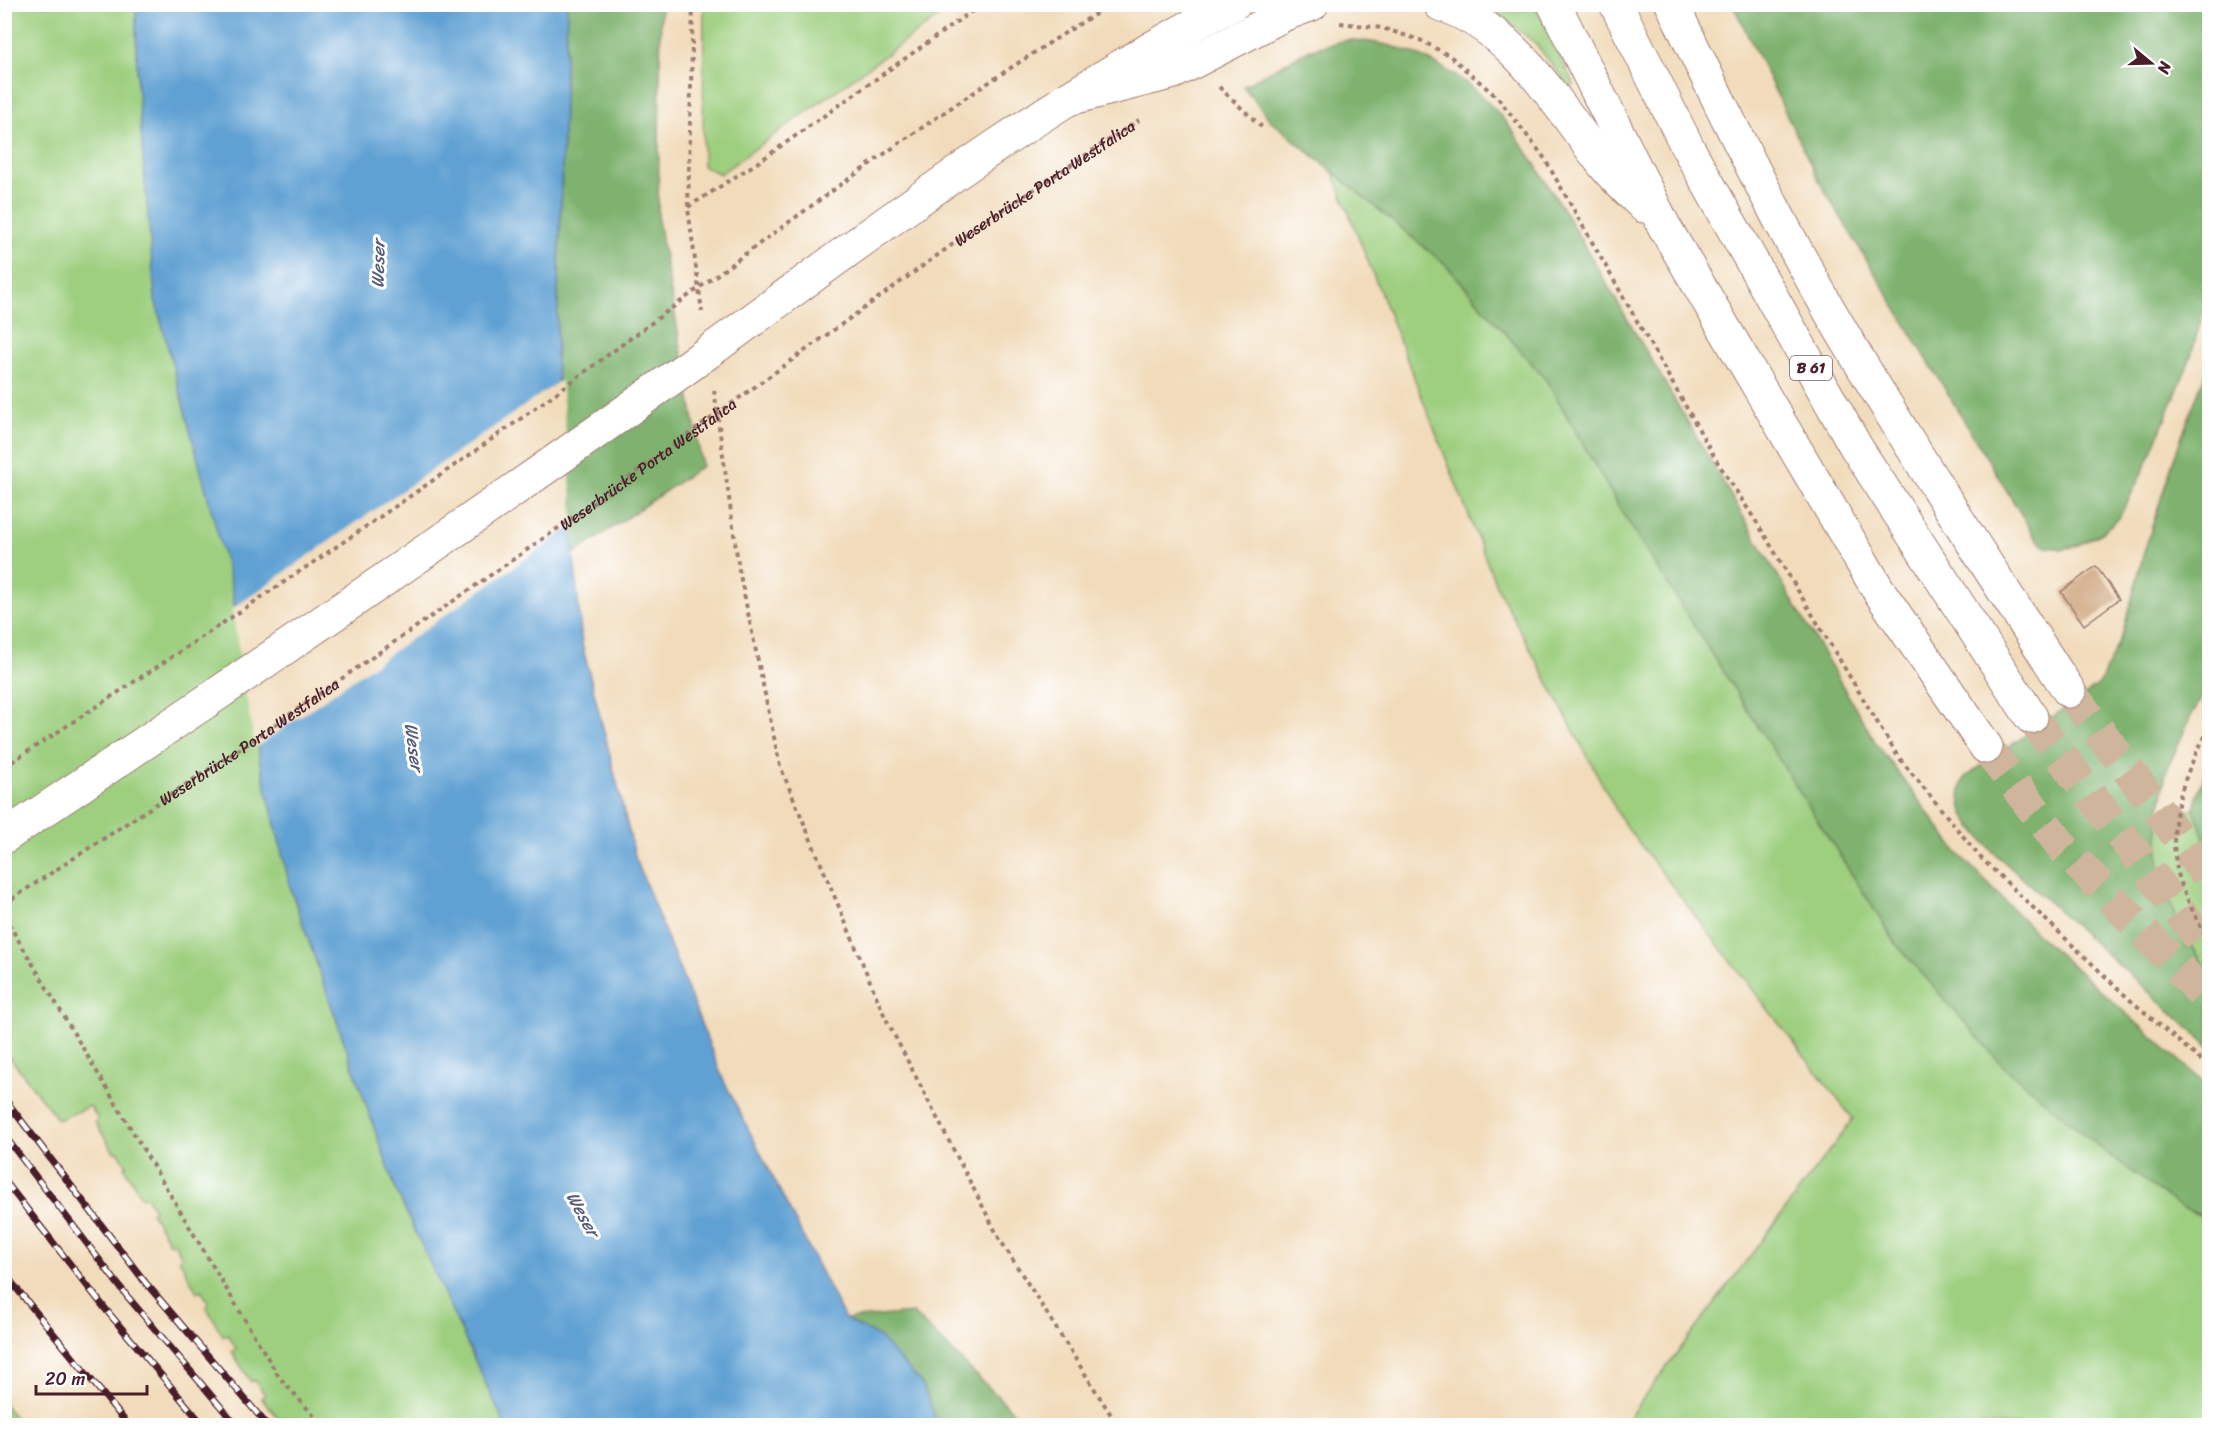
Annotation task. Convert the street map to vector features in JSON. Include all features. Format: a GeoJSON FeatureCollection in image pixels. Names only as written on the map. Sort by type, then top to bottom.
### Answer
{"type":"FeatureCollection","features":[{"type":"Feature","properties":{"kind":"main road"},"geometry":{"type":"LineString","coordinates":[[4,837],[528,482],[886,224],[1064,100],[1165,39],[1233,4]]}},
{"type":"Feature","properties":{"kind":"main road"},"geometry":{"type":"LineString","coordinates":[[1440,4],[1484,26],[1522,59],[1606,167],[1664,226]]}},
{"type":"Feature","properties":{"kind":"main road"},"geometry":{"type":"LineString","coordinates":[[1554,4],[1664,226],[1879,591],[1986,747]]}},
{"type":"Feature","properties":{"kind":"main road","name":"B 61"},"geometry":{"type":"LineString","coordinates":[[1616,4],[1688,148],[1856,447],[2031,717]]}},
{"type":"Feature","properties":{"kind":"main road","name":"B 61"},"geometry":{"type":"LineString","coordinates":[[1672,4],[1731,128],[1831,313],[1920,460],[2069,691]]}},
{"type":"Feature","properties":{"kind":"main road"},"geometry":{"type":"LineString","coordinates":[[1064,100],[1174,72],[1309,15]]}},
{"type":"Feature","properties":{"kind":"path"},"geometry":{"type":"LineString","coordinates":[[693,4],[688,208],[703,313]]}},
{"type":"Feature","properties":{"kind":"path"},"geometry":{"type":"LineString","coordinates":[[688,208],[760,161],[982,4]]}},
{"type":"Feature","properties":{"kind":"path"},"geometry":{"type":"LineString","coordinates":[[4,767],[184,649],[505,429],[853,177],[1034,52],[1112,4]]}},
{"type":"Feature","properties":{"kind":"path"},"geometry":{"type":"LineString","coordinates":[[1309,15],[1382,28],[1420,40],[1450,56],[1498,98],[1543,156],[1718,463],[1759,526],[1897,755],[1980,857],[2129,999],[2210,1068]]}},
{"type":"Feature","properties":{"kind":"path","name":"Weserbrücke Porta Westfalica"},"geometry":{"type":"LineString","coordinates":[[4,904],[275,724],[567,522],[974,229],[1143,117]]}},
{"type":"Feature","properties":{"kind":"path"},"geometry":{"type":"LineString","coordinates":[[713,383],[739,570],[780,766],[885,1017],[999,1238],[1118,1425]]}},
{"type":"Feature","properties":{"kind":"path"},"geometry":{"type":"LineString","coordinates":[[2210,728],[2188,766],[2180,793],[2175,852],[2180,878],[2210,945]]}},
{"type":"Feature","properties":{"kind":"path"},"geometry":{"type":"LineString","coordinates":[[4,916],[279,1377],[323,1425]]}},
{"type":"Feature","properties":{"kind":"green space"},"geometry":{"type":"Polygon","coordinates":[[[704,4],[955,5],[720,174],[703,166],[704,4]]]}},
{"type":"Feature","properties":{"kind":"green space"},"geometry":{"type":"Polygon","coordinates":[[[5,5],[136,5],[137,84],[230,580],[260,762],[291,890],[396,1190],[505,1425],[291,1426],[289,1423],[285,1425],[261,1398],[265,1395],[255,1380],[251,1382],[232,1352],[236,1349],[228,1334],[223,1336],[206,1306],[209,1303],[201,1290],[197,1292],[179,1259],[182,1257],[174,1242],[170,1244],[151,1212],[154,1210],[146,1196],[142,1198],[124,1167],[127,1165],[118,1151],[114,1152],[95,1122],[98,1119],[90,1106],[58,1120],[5,1051],[5,5]]]}},
{"type":"Feature","properties":{"kind":"green space"},"geometry":{"type":"Polygon","coordinates":[[[567,5],[661,5],[658,220],[702,466],[574,554],[556,361],[567,5]]]}},
{"type":"Feature","properties":{"kind":"green space"},"geometry":{"type":"Polygon","coordinates":[[[1487,5],[1535,5],[1574,85],[1570,88],[1535,43],[1487,5]]]}},
{"type":"Feature","properties":{"kind":"green space"},"geometry":{"type":"Polygon","coordinates":[[[1733,5],[2209,5],[2209,293],[2189,362],[2147,463],[2119,518],[2100,534],[2076,546],[2063,549],[2046,547],[2036,539],[1820,183],[1733,5]]]}},
{"type":"Feature","properties":{"kind":"green space"},"geometry":{"type":"Polygon","coordinates":[[[1345,40],[1391,46],[1434,63],[1454,75],[1490,104],[1513,131],[1561,206],[1876,743],[1958,853],[2040,937],[2209,1087],[2209,1218],[2182,1208],[2109,1155],[2003,1066],[1896,944],[1625,517],[1546,380],[1447,266],[1270,120],[1243,86],[1309,50],[1345,40]]]}},
{"type":"Feature","properties":{"kind":"green space"},"geometry":{"type":"Polygon","coordinates":[[[1332,170],[1447,266],[1546,380],[1625,517],[2182,1208],[2209,1219],[2209,1425],[1623,1425],[1853,1119],[1622,821],[1496,585],[1332,170]]]}},
{"type":"Feature","properties":{"kind":"green space"},"geometry":{"type":"Polygon","coordinates":[[[2209,363],[2209,685],[2191,716],[2166,772],[2158,822],[2159,874],[2180,929],[2209,973],[2209,1046],[1992,851],[1966,817],[1960,799],[1965,777],[2099,685],[2123,632],[2144,552],[2174,458],[2209,363]]]}},
{"type":"Feature","properties":{"kind":"green space"},"geometry":{"type":"Polygon","coordinates":[[[2209,759],[2209,853],[2194,808],[2209,759]]]}},
{"type":"Feature","properties":{"kind":"green space"},"geometry":{"type":"Polygon","coordinates":[[[2194,808],[2210,853],[2209,973],[2179,929],[2159,874],[2158,822],[2194,808]]]}},
{"type":"Feature","properties":{"kind":"green space"},"geometry":{"type":"Polygon","coordinates":[[[913,1313],[1026,1425],[938,1425],[922,1384],[845,1319],[913,1313]]]}},
{"type":"Feature","properties":{"kind":"green space"},"geometry":{"type":"Polygon","coordinates":[[[5,1405],[21,1425],[5,1425],[5,1405]]]}},
{"type":"Feature","properties":{"kind":"water","name":"Weser"},"geometry":{"type":"Polygon","coordinates":[[[136,5],[567,5],[556,361],[582,644],[636,859],[723,1079],[845,1319],[879,1337],[922,1384],[938,1425],[505,1425],[396,1190],[291,890],[260,762],[230,580],[155,299],[137,84],[136,5]]]}},
{"type":"Feature","properties":{"kind":"pier"},"geometry":{"type":"Polygon","coordinates":[[[561,380],[574,525],[255,748],[232,609],[561,380]]]}},
{"type":"Feature","properties":{"kind":"building"},"geometry":{"type":"Polygon","coordinates":[[[2096,566],[2119,599],[2084,625],[2061,592],[2096,566]]]}},
{"type":"Feature","properties":{"kind":"tunnel"},"geometry":{"type":"LineString","coordinates":[[2069,691],[2210,879]]}},
{"type":"Feature","properties":{"kind":"tunnel"},"geometry":{"type":"LineString","coordinates":[[2031,717],[2210,951]]}},
{"type":"Feature","properties":{"kind":"tunnel"},"geometry":{"type":"LineString","coordinates":[[1986,747],[2064,849],[2210,1001]]}},
{"type":"Feature","properties":{"kind":"railway"},"geometry":{"type":"LineString","coordinates":[[4,1098],[145,1282],[268,1426]]}},
{"type":"Feature","properties":{"kind":"railway"},"geometry":{"type":"LineString","coordinates":[[4,1135],[127,1296],[237,1426]]}},
{"type":"Feature","properties":{"kind":"railway"},"geometry":{"type":"LineString","coordinates":[[4,1180],[107,1311],[204,1426]]}},
{"type":"Feature","properties":{"kind":"railway"},"geometry":{"type":"LineString","coordinates":[[4,1273],[129,1426]]}}]}
